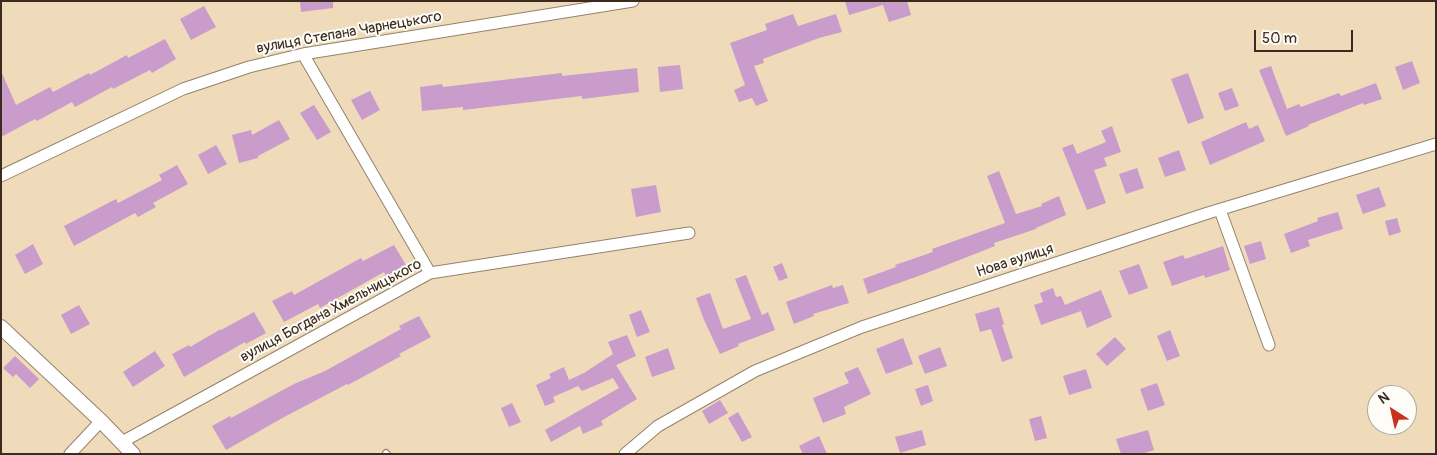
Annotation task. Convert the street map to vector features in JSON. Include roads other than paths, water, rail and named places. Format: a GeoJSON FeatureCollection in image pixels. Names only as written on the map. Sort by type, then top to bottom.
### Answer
{"type":"FeatureCollection","features":[{"type":"Feature","properties":{"kind":"street","name":"вулиця Степана Чарнецького"},"geometry":{"type":"LineString","coordinates":[[1,176],[183,89],[249,67],[303,54],[633,1]]}},
{"type":"Feature","properties":{"kind":"street"},"geometry":{"type":"LineString","coordinates":[[303,54],[430,273]]}},
{"type":"Feature","properties":{"kind":"street","name":"Нова вулиця"},"geometry":{"type":"LineString","coordinates":[[625,454],[658,426],[755,371],[862,328],[1220,210],[1436,144]]}},
{"type":"Feature","properties":{"kind":"street"},"geometry":{"type":"LineString","coordinates":[[1220,210],[1269,344]]}},
{"type":"Feature","properties":{"kind":"street","name":"вулиця Богдана Хмельницького"},"geometry":{"type":"LineString","coordinates":[[122,442],[430,273],[689,233]]}},
{"type":"Feature","properties":{"kind":"street"},"geometry":{"type":"LineString","coordinates":[[1,327],[101,421],[133,454]]}},
{"type":"Feature","properties":{"kind":"street"},"geometry":{"type":"LineString","coordinates":[[70,454],[101,421]]}}]}
